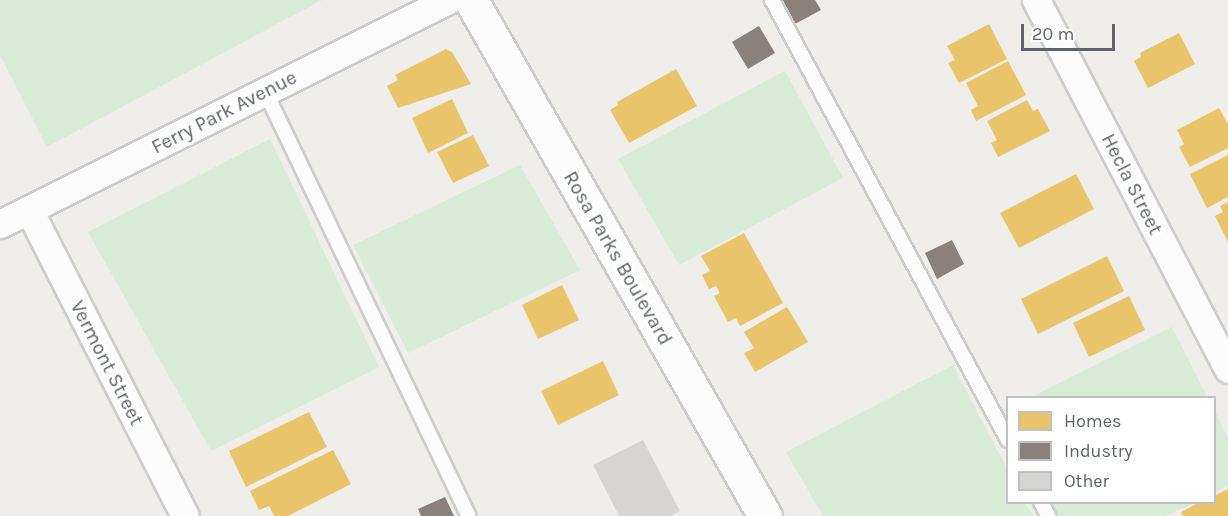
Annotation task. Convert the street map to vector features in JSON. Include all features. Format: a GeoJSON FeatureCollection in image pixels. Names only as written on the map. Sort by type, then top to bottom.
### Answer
{"type":"FeatureCollection","features":[{"type":"Feature","properties":{"kind":"street","name":"Ferry Park Avenue"},"geometry":{"type":"LineString","coordinates":[[0,224],[448,0]]}},
{"type":"Feature","properties":{"kind":"street","name":"Rosa Parks Boulevard"},"geometry":{"type":"LineString","coordinates":[[471,0],[765,516]]}},
{"type":"Feature","properties":{"kind":"street","name":"Hecla Street"},"geometry":{"type":"LineString","coordinates":[[1036,0],[1228,369]]}},
{"type":"Feature","properties":{"kind":"street","name":"Vermont Street"},"geometry":{"type":"LineString","coordinates":[[29,210],[185,516]]}},
{"type":"Feature","properties":{"kind":"lane"},"geometry":{"type":"LineString","coordinates":[[772,0],[1006,436]]}},
{"type":"Feature","properties":{"kind":"lane"},"geometry":{"type":"LineString","coordinates":[[265,91],[469,516]]}},
{"type":"Feature","properties":{"kind":"green space"},"geometry":{"type":"Polygon","coordinates":[[[0,0],[322,0],[47,147],[0,55],[0,0]]]}},
{"type":"Feature","properties":{"kind":"green space"},"geometry":{"type":"Polygon","coordinates":[[[785,71],[843,178],[679,265],[618,159],[785,71]]]}},
{"type":"Feature","properties":{"kind":"green space"},"geometry":{"type":"Polygon","coordinates":[[[270,139],[379,367],[211,451],[88,232],[270,139]]]}},
{"type":"Feature","properties":{"kind":"green space"},"geometry":{"type":"Polygon","coordinates":[[[520,165],[580,270],[408,353],[353,245],[520,165]]]}},
{"type":"Feature","properties":{"kind":"green space"},"geometry":{"type":"Polygon","coordinates":[[[1172,327],[1206,396],[1033,396],[1172,327]]]}},
{"type":"Feature","properties":{"kind":"green space"},"geometry":{"type":"Polygon","coordinates":[[[953,365],[1006,467],[1006,504],[1026,504],[1033,516],[823,516],[786,452],[953,365]]]}},
{"type":"Feature","properties":{"kind":"green space"},"geometry":{"type":"Polygon","coordinates":[[[1216,413],[1228,438],[1228,485],[1216,491],[1216,413]]]}},
{"type":"Feature","properties":{"kind":"green space"},"geometry":{"type":"Polygon","coordinates":[[[1050,504],[1192,504],[1166,516],[1056,516],[1050,504]]]}},
{"type":"Feature","properties":{"kind":"building: Homes"},"geometry":{"type":"Polygon","coordinates":[[[989,24],[1007,59],[959,83],[948,63],[955,60],[947,46],[989,24]]]}},
{"type":"Feature","properties":{"kind":"building: Homes"},"geometry":{"type":"Polygon","coordinates":[[[1179,33],[1195,64],[1148,88],[1134,61],[1141,57],[1140,53],[1179,33]]]}},
{"type":"Feature","properties":{"kind":"building: Homes"},"geometry":{"type":"Polygon","coordinates":[[[446,49],[452,52],[471,84],[398,108],[387,86],[398,80],[395,75],[446,49]]]}},
{"type":"Feature","properties":{"kind":"building: Homes"},"geometry":{"type":"Polygon","coordinates":[[[1008,61],[1026,95],[976,121],[971,110],[978,106],[966,83],[1008,61]]]}},
{"type":"Feature","properties":{"kind":"building: Homes"},"geometry":{"type":"Polygon","coordinates":[[[676,69],[697,106],[629,143],[610,110],[618,105],[617,102],[676,69]]]}},
{"type":"Feature","properties":{"kind":"building: Homes"},"geometry":{"type":"Polygon","coordinates":[[[452,99],[468,133],[428,153],[412,118],[452,99]]]}},
{"type":"Feature","properties":{"kind":"building: Homes"},"geometry":{"type":"Polygon","coordinates":[[[1027,100],[1033,111],[1038,109],[1050,131],[998,157],[991,143],[997,140],[987,121],[1027,100]]]}},
{"type":"Feature","properties":{"kind":"building: Homes"},"geometry":{"type":"Polygon","coordinates":[[[1219,108],[1228,124],[1228,148],[1190,167],[1179,147],[1184,144],[1177,130],[1219,108]]]}},
{"type":"Feature","properties":{"kind":"building: Homes"},"geometry":{"type":"Polygon","coordinates":[[[473,135],[489,166],[453,183],[437,152],[473,135]]]}},
{"type":"Feature","properties":{"kind":"building: Homes"},"geometry":{"type":"Polygon","coordinates":[[[1228,155],[1228,197],[1207,208],[1190,174],[1228,155]]]}},
{"type":"Feature","properties":{"kind":"building: Homes"},"geometry":{"type":"Polygon","coordinates":[[[1076,174],[1094,209],[1019,248],[1000,213],[1076,174]]]}},
{"type":"Feature","properties":{"kind":"building: Homes"},"geometry":{"type":"Polygon","coordinates":[[[1228,202],[1228,242],[1215,216],[1223,212],[1220,206],[1228,202]]]}},
{"type":"Feature","properties":{"kind":"building: Homes"},"geometry":{"type":"Polygon","coordinates":[[[744,233],[783,303],[740,326],[736,318],[728,322],[714,296],[720,293],[716,286],[709,289],[702,275],[710,271],[701,256],[744,233]]]}},
{"type":"Feature","properties":{"kind":"building: Homes"},"geometry":{"type":"Polygon","coordinates":[[[1107,256],[1124,291],[1038,334],[1021,299],[1107,256]]]}},
{"type":"Feature","properties":{"kind":"building: Homes"},"geometry":{"type":"Polygon","coordinates":[[[562,285],[579,320],[538,339],[522,305],[562,285]]]}},
{"type":"Feature","properties":{"kind":"building: Homes"},"geometry":{"type":"Polygon","coordinates":[[[1129,296],[1145,330],[1089,357],[1073,323],[1129,296]]]}},
{"type":"Feature","properties":{"kind":"building: Homes"},"geometry":{"type":"Polygon","coordinates":[[[787,307],[808,342],[755,372],[744,353],[754,348],[744,332],[787,307]]]}},
{"type":"Feature","properties":{"kind":"building: Homes"},"geometry":{"type":"Polygon","coordinates":[[[603,361],[619,395],[558,425],[541,391],[603,361]]]}},
{"type":"Feature","properties":{"kind":"building: Homes"},"geometry":{"type":"Polygon","coordinates":[[[309,412],[327,447],[246,487],[229,451],[309,412]]]}},
{"type":"Feature","properties":{"kind":"building: Homes"},"geometry":{"type":"Polygon","coordinates":[[[333,450],[351,484],[288,516],[274,516],[269,506],[259,510],[250,491],[333,450]]]}},
{"type":"Feature","properties":{"kind":"building: Homes"},"geometry":{"type":"Polygon","coordinates":[[[1228,489],[1228,516],[1183,516],[1181,512],[1196,504],[1216,504],[1216,495],[1228,489]]]}},
{"type":"Feature","properties":{"kind":"building: Industry"},"geometry":{"type":"Polygon","coordinates":[[[782,0],[815,0],[821,10],[795,24],[782,0]]]}},
{"type":"Feature","properties":{"kind":"building: Industry"},"geometry":{"type":"Polygon","coordinates":[[[759,26],[775,53],[748,69],[732,42],[759,26]]]}},
{"type":"Feature","properties":{"kind":"building: Industry"},"geometry":{"type":"Polygon","coordinates":[[[952,240],[964,264],[937,279],[925,253],[952,240]]]}},
{"type":"Feature","properties":{"kind":"building: Industry"},"geometry":{"type":"Polygon","coordinates":[[[445,497],[454,516],[421,516],[418,509],[445,497]]]}},
{"type":"Feature","properties":{"kind":"building: Other"},"geometry":{"type":"Polygon","coordinates":[[[643,440],[680,511],[671,516],[619,516],[593,465],[643,440]]]}}]}
